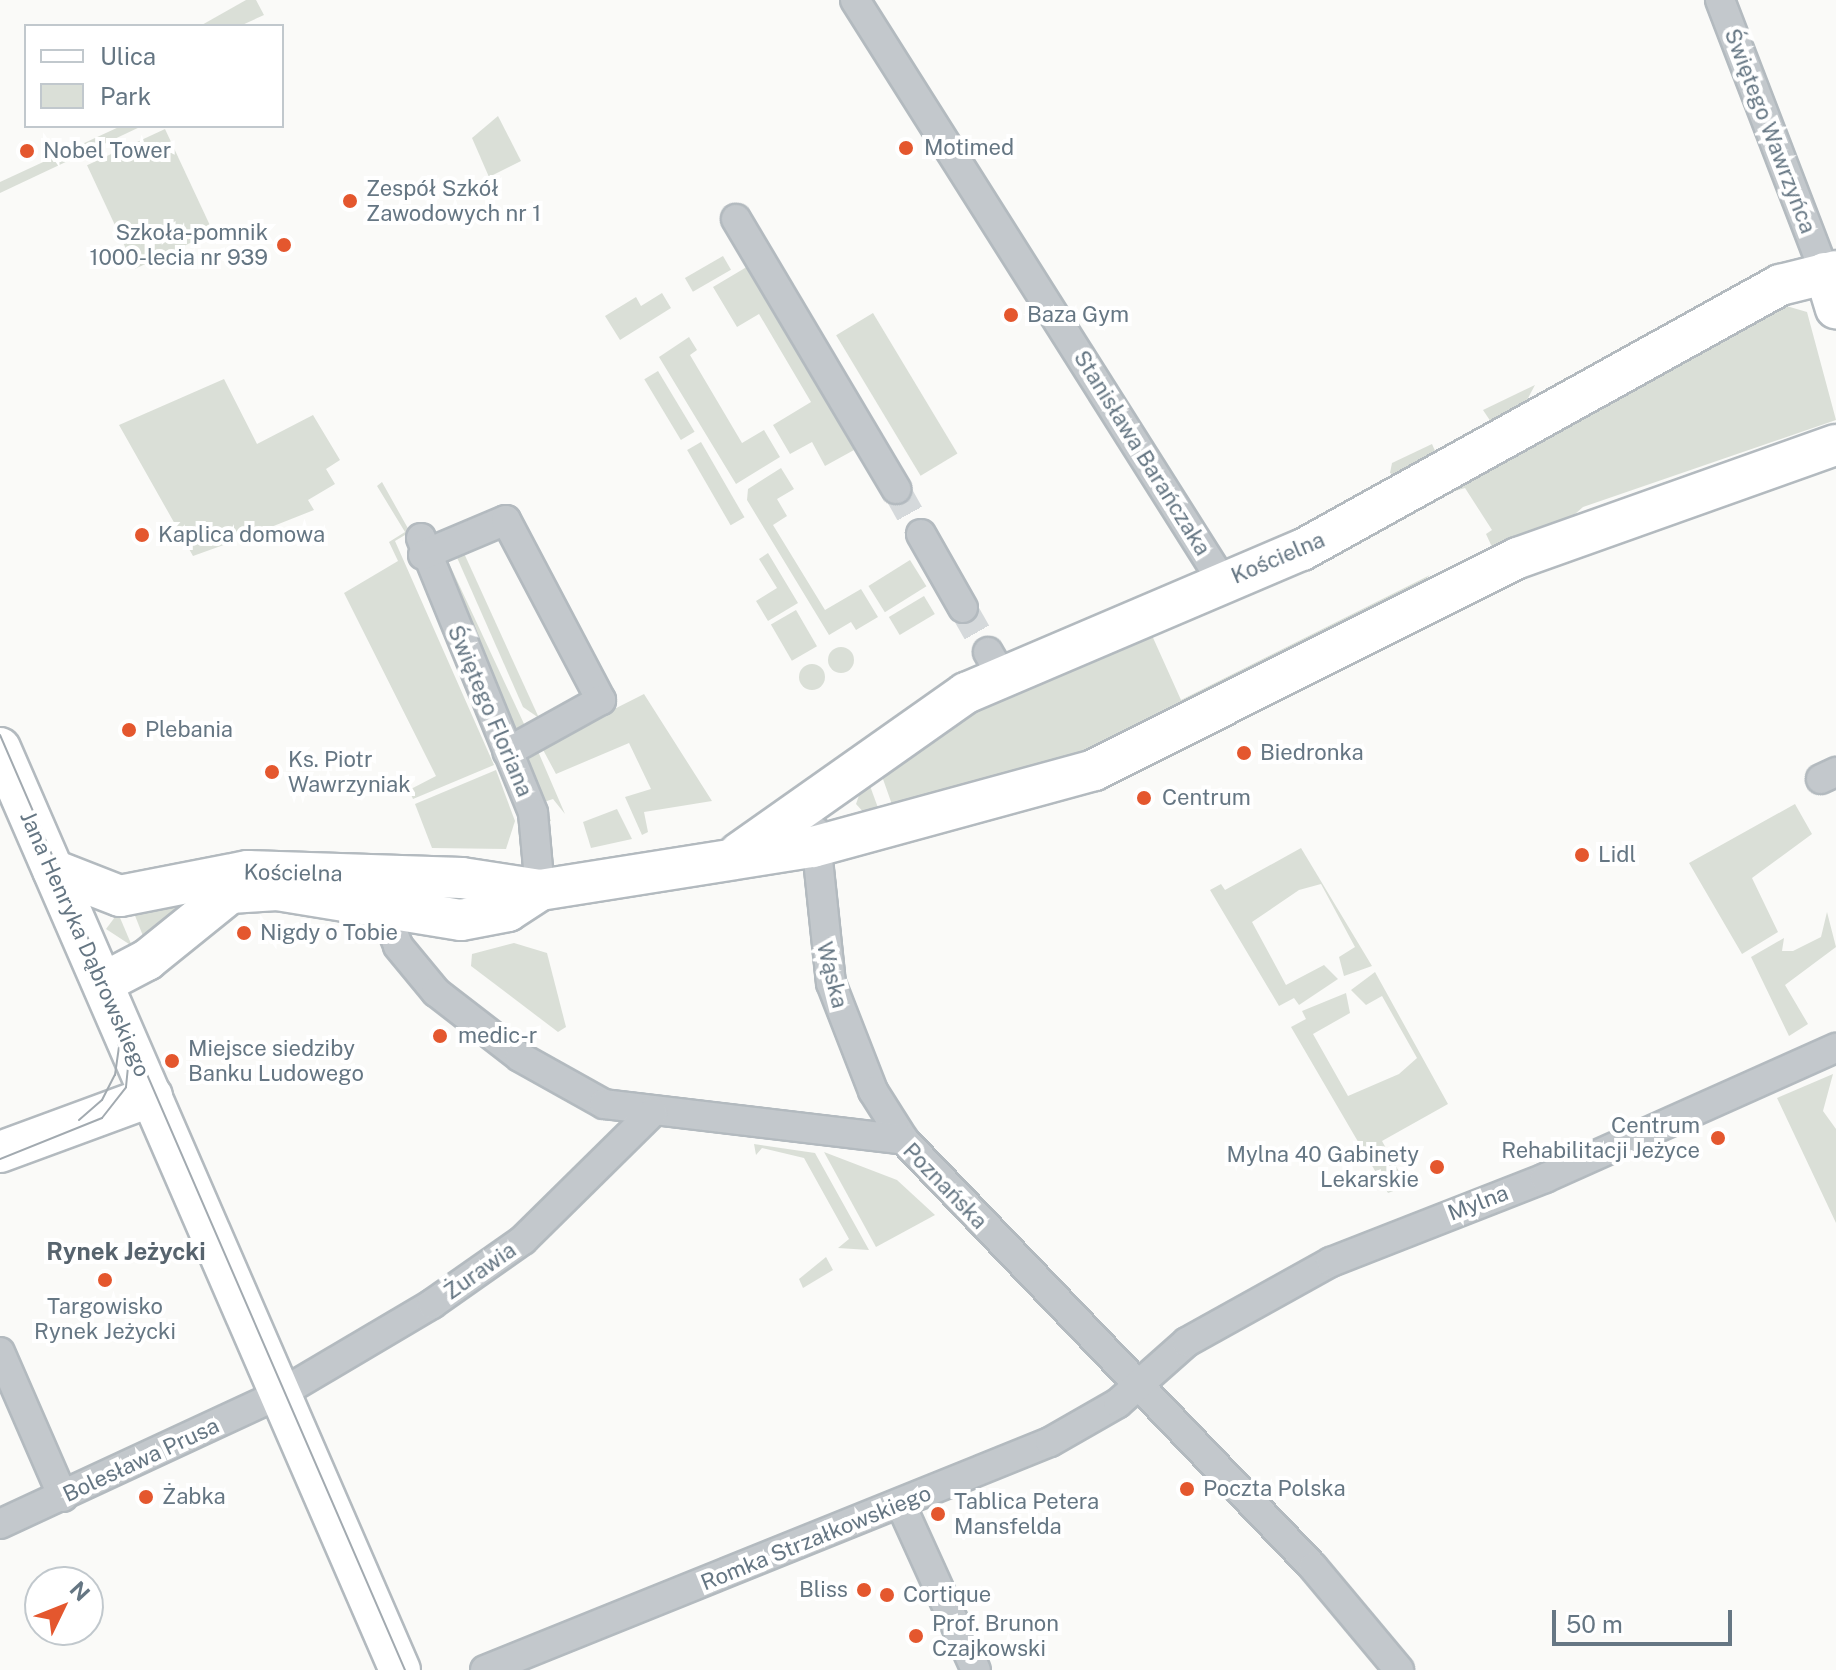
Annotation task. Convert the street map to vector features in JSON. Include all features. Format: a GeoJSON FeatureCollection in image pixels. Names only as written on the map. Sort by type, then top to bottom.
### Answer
{"type":"FeatureCollection","features":[{"type":"Feature","properties":{"kind":"street","name":"Stanisława Barańczaka"},"geometry":{"type":"LineString","coordinates":[[855,0],[1222,581]]}},
{"type":"Feature","properties":{"kind":"street","name":"Świętego Wawrzyńca"},"geometry":{"type":"LineString","coordinates":[[1720,0],[1832,284]]}},
{"type":"Feature","properties":{"kind":"street"},"geometry":{"type":"LineString","coordinates":[[736,219],[896,489]]}},
{"type":"Feature","properties":{"kind":"street","name":"Kościelna"},"geometry":{"type":"LineString","coordinates":[[730,859],[826,796],[868,758],[995,664],[1222,581],[1403,499],[1780,285],[1832,284]]}},
{"type":"Feature","properties":{"kind":"street","name":"Kościelna"},"geometry":{"type":"LineString","coordinates":[[53,870],[120,896],[248,871],[416,876],[540,890],[813,847],[1094,770],[1518,558],[1836,445]]}},
{"type":"Feature","properties":{"kind":"street","name":"Świętego Floriana"},"geometry":{"type":"LineString","coordinates":[[507,752],[601,700],[506,520],[422,545],[507,752],[533,813],[540,890]]}},
{"type":"Feature","properties":{"kind":"street"},"geometry":{"type":"LineString","coordinates":[[921,534],[963,608]]}},
{"type":"Feature","properties":{"kind":"street","name":"Jana Henryka Dąbrowskiego"},"geometry":{"type":"LineString","coordinates":[[0,748],[397,1670]]}},
{"type":"Feature","properties":{"kind":"street"},"geometry":{"type":"LineString","coordinates":[[868,758],[846,790],[847,803],[864,824],[891,827]]}},
{"type":"Feature","properties":{"kind":"street","name":"Wąska"},"geometry":{"type":"LineString","coordinates":[[826,796],[813,847],[831,983],[873,1091],[904,1140]]}},
{"type":"Feature","properties":{"kind":"street"},"geometry":{"type":"LineString","coordinates":[[385,913],[394,890],[416,876]]}},
{"type":"Feature","properties":{"kind":"street","name":"Kościelna"},"geometry":{"type":"LineString","coordinates":[[103,983],[147,960],[230,893],[277,890],[385,913],[461,920],[508,911],[540,890]]}},
{"type":"Feature","properties":{"kind":"street","name":"Poznańska"},"geometry":{"type":"LineString","coordinates":[[385,913],[418,973],[488,1035],[604,1104],[904,1140],[1136,1386],[1313,1567],[1399,1670]]}},
{"type":"Feature","properties":{"kind":"street","name":"Mylna"},"geometry":{"type":"LineString","coordinates":[[1136,1386],[1187,1342],[1331,1262],[1545,1178],[1836,1048]]}},
{"type":"Feature","properties":{"kind":"street"},"geometry":{"type":"LineString","coordinates":[[0,1152],[152,1096]]}},
{"type":"Feature","properties":{"kind":"street","name":"Żurawia"},"geometry":{"type":"LineString","coordinates":[[280,1394],[490,1266],[653,1112]]}},
{"type":"Feature","properties":{"kind":"street"},"geometry":{"type":"LineString","coordinates":[[0,1352],[63,1497]]}},
{"type":"Feature","properties":{"kind":"street","name":"Romka Strzałkowskiego"},"geometry":{"type":"LineString","coordinates":[[485,1670],[901,1505],[1086,1424],[1136,1386]]}},
{"type":"Feature","properties":{"kind":"street","name":"Bolesława Prusa"},"geometry":{"type":"LineString","coordinates":[[0,1524],[280,1394]]}},
{"type":"Feature","properties":{"kind":"street"},"geometry":{"type":"LineString","coordinates":[[901,1505],[976,1670]]}},
{"type":"Feature","properties":{"kind":"green space"},"geometry":{"type":"Polygon","coordinates":[[[246,0],[256,0],[264,15],[244,24],[204,24],[246,0]]]}},
{"type":"Feature","properties":{"kind":"green space"},"geometry":{"type":"Polygon","coordinates":[[[498,116],[521,161],[489,177],[472,138],[498,116]]]}},
{"type":"Feature","properties":{"kind":"green space"},"geometry":{"type":"Polygon","coordinates":[[[117,128],[138,128],[0,193],[0,182],[117,128]]]}},
{"type":"Feature","properties":{"kind":"green space"},"geometry":{"type":"Polygon","coordinates":[[[165,129],[213,232],[135,269],[87,165],[165,129]]]}},
{"type":"Feature","properties":{"kind":"green space"},"geometry":{"type":"Polygon","coordinates":[[[723,256],[731,270],[693,292],[685,278],[723,256]]]}},
{"type":"Feature","properties":{"kind":"green space"},"geometry":{"type":"Polygon","coordinates":[[[750,265],[854,450],[825,466],[812,442],[790,454],[773,425],[811,402],[759,314],[737,327],[713,287],[750,265]]]}},
{"type":"Feature","properties":{"kind":"green space"},"geometry":{"type":"Polygon","coordinates":[[[662,293],[671,308],[620,340],[605,316],[636,297],[641,306],[662,293]]]}},
{"type":"Feature","properties":{"kind":"green space"},"geometry":{"type":"Polygon","coordinates":[[[1783,305],[1807,312],[1836,420],[1583,507],[1558,529],[1544,527],[1492,547],[1486,534],[1492,530],[1465,488],[1439,496],[1783,305]]]}},
{"type":"Feature","properties":{"kind":"green space"},"geometry":{"type":"Polygon","coordinates":[[[873,313],[957,454],[921,476],[836,335],[873,313]]]}},
{"type":"Feature","properties":{"kind":"green space"},"geometry":{"type":"Polygon","coordinates":[[[689,337],[697,350],[690,355],[742,443],[764,430],[780,457],[736,484],[659,357],[689,337]]]}},
{"type":"Feature","properties":{"kind":"green space"},"geometry":{"type":"Polygon","coordinates":[[[658,371],[695,432],[681,440],[644,379],[658,371]]]}},
{"type":"Feature","properties":{"kind":"green space"},"geometry":{"type":"Polygon","coordinates":[[[224,379],[257,444],[313,415],[340,460],[326,469],[335,484],[308,500],[314,510],[246,537],[237,533],[232,542],[193,556],[119,425],[224,379]]]}},
{"type":"Feature","properties":{"kind":"green space"},"geometry":{"type":"Polygon","coordinates":[[[1535,385],[1527,400],[1491,422],[1483,410],[1535,385]]]}},
{"type":"Feature","properties":{"kind":"green space"},"geometry":{"type":"Polygon","coordinates":[[[701,442],[744,517],[731,525],[687,450],[701,442]]]}},
{"type":"Feature","properties":{"kind":"green space"},"geometry":{"type":"Polygon","coordinates":[[[1432,444],[1436,453],[1398,477],[1390,473],[1392,463],[1432,444]]]}},
{"type":"Feature","properties":{"kind":"green space"},"geometry":{"type":"Polygon","coordinates":[[[781,468],[794,489],[777,499],[787,516],[773,525],[825,610],[861,589],[878,617],[856,630],[851,622],[829,635],[747,500],[748,489],[781,468]]]}},
{"type":"Feature","properties":{"kind":"green space"},"geometry":{"type":"Polygon","coordinates":[[[382,482],[410,532],[395,541],[494,765],[413,799],[409,790],[436,776],[344,593],[398,561],[389,542],[405,532],[377,486],[382,482]]]}},
{"type":"Feature","properties":{"kind":"green space"},"geometry":{"type":"Polygon","coordinates":[[[463,551],[539,718],[523,707],[455,553],[463,551]]]}},
{"type":"Feature","properties":{"kind":"green space"},"geometry":{"type":"Polygon","coordinates":[[[768,553],[798,603],[768,621],[756,601],[777,588],[759,559],[768,553]]]}},
{"type":"Feature","properties":{"kind":"green space"},"geometry":{"type":"Polygon","coordinates":[[[447,559],[525,726],[513,731],[447,579],[447,559]]]}},
{"type":"Feature","properties":{"kind":"green space"},"geometry":{"type":"Polygon","coordinates":[[[910,560],[926,586],[885,612],[868,586],[910,560]]]}},
{"type":"Feature","properties":{"kind":"green space"},"geometry":{"type":"Polygon","coordinates":[[[1430,575],[1404,600],[1395,596],[1094,749],[895,813],[878,765],[925,730],[1150,631],[1181,700],[1430,575]]]}},
{"type":"Feature","properties":{"kind":"green space"},"geometry":{"type":"Polygon","coordinates":[[[924,596],[935,614],[900,635],[889,617],[924,596]]]}},
{"type":"Feature","properties":{"kind":"green space"},"geometry":{"type":"Polygon","coordinates":[[[796,610],[817,646],[792,661],[771,624],[796,610]]]}},
{"type":"Feature","properties":{"kind":"green space"},"geometry":{"type":"Polygon","coordinates":[[[841,647],[850,651],[854,660],[850,669],[841,673],[832,669],[828,660],[832,651],[841,647]]]}},
{"type":"Feature","properties":{"kind":"green space"},"geometry":{"type":"Polygon","coordinates":[[[812,664],[821,668],[825,677],[821,686],[812,690],[803,686],[799,677],[803,668],[812,664]]]}},
{"type":"Feature","properties":{"kind":"green space"},"geometry":{"type":"Polygon","coordinates":[[[644,694],[712,801],[644,812],[648,832],[642,835],[625,797],[651,789],[629,743],[556,774],[541,746],[644,694]]]}},
{"type":"Feature","properties":{"kind":"green space"},"geometry":{"type":"Polygon","coordinates":[[[534,742],[565,814],[553,799],[544,802],[551,821],[545,823],[514,751],[534,742]]]}},
{"type":"Feature","properties":{"kind":"green space"},"geometry":{"type":"Polygon","coordinates":[[[496,770],[515,821],[506,849],[432,848],[415,804],[496,770]]]}},
{"type":"Feature","properties":{"kind":"green space"},"geometry":{"type":"Polygon","coordinates":[[[866,775],[881,816],[866,815],[856,804],[866,775]]]}},
{"type":"Feature","properties":{"kind":"green space"},"geometry":{"type":"Polygon","coordinates":[[[1795,804],[1812,834],[1752,878],[1778,932],[1742,954],[1689,863],[1795,804]]]}},
{"type":"Feature","properties":{"kind":"green space"},"geometry":{"type":"Polygon","coordinates":[[[617,809],[632,839],[591,848],[583,822],[617,809]]]}},
{"type":"Feature","properties":{"kind":"green space"},"geometry":{"type":"Polygon","coordinates":[[[1301,848],[1372,966],[1344,976],[1339,957],[1355,947],[1321,884],[1299,890],[1252,922],[1286,985],[1324,965],[1338,979],[1299,1005],[1294,998],[1279,1006],[1210,890],[1221,884],[1225,890],[1301,848]]]}},
{"type":"Feature","properties":{"kind":"green space"},"geometry":{"type":"Polygon","coordinates":[[[187,902],[145,941],[132,908],[187,902]]]}},
{"type":"Feature","properties":{"kind":"green space"},"geometry":{"type":"Polygon","coordinates":[[[1827,912],[1836,947],[1785,985],[1808,1024],[1789,1036],[1751,957],[1784,938],[1782,951],[1793,951],[1821,937],[1827,912]]]}},
{"type":"Feature","properties":{"kind":"green space"},"geometry":{"type":"Polygon","coordinates":[[[118,913],[132,946],[106,929],[118,913]]]}},
{"type":"Feature","properties":{"kind":"green space"},"geometry":{"type":"Polygon","coordinates":[[[514,943],[547,953],[566,1027],[558,1032],[471,966],[472,954],[514,943]]]}},
{"type":"Feature","properties":{"kind":"green space"},"geometry":{"type":"Polygon","coordinates":[[[1375,972],[1448,1104],[1382,1141],[1407,1186],[1388,1193],[1291,1027],[1306,1019],[1302,1011],[1346,993],[1350,1013],[1313,1034],[1348,1096],[1399,1074],[1417,1058],[1382,996],[1366,1005],[1351,990],[1375,972]]]}},
{"type":"Feature","properties":{"kind":"green space"},"geometry":{"type":"Polygon","coordinates":[[[1833,1074],[1823,1111],[1836,1129],[1836,1223],[1777,1098],[1833,1074]]]}},
{"type":"Feature","properties":{"kind":"green space"},"geometry":{"type":"Polygon","coordinates":[[[754,1144],[815,1153],[869,1250],[838,1248],[849,1239],[804,1158],[762,1148],[756,1155],[754,1144]]]}},
{"type":"Feature","properties":{"kind":"green space"},"geometry":{"type":"Polygon","coordinates":[[[824,1152],[897,1180],[935,1215],[876,1247],[824,1152]]]}},
{"type":"Feature","properties":{"kind":"green space"},"geometry":{"type":"Polygon","coordinates":[[[826,1257],[833,1270],[803,1288],[799,1279],[826,1257]]]}},
{"type":"Feature","properties":{"kind":"tunnel"},"geometry":{"type":"LineString","coordinates":[[896,489],[921,534]]}},
{"type":"Feature","properties":{"kind":"tunnel"},"geometry":{"type":"LineString","coordinates":[[963,608],[988,652]]}},
{"type":"Feature","properties":{"kind":"tram line"},"geometry":{"type":"LineString","coordinates":[[0,735],[405,1670]]}},
{"type":"Feature","properties":{"kind":"tram line"},"geometry":{"type":"LineString","coordinates":[[79,1120],[102,1100],[115,1075],[119,1046],[110,1016]]}},
{"type":"Feature","properties":{"kind":"tram line"},"geometry":{"type":"LineString","coordinates":[[0,1159],[102,1118],[126,1087],[130,1047]]}},
{"type":"Feature","properties":{"kind":"place","name":"Motimed"},"geometry":{"type":"Point","coordinates":[906,148]}},
{"type":"Feature","properties":{"kind":"place","name":"Nobel Tower"},"geometry":{"type":"Point","coordinates":[27,151]}},
{"type":"Feature","properties":{"kind":"place","name":"Zespół Szkół Zawodowych nr 1"},"geometry":{"type":"Point","coordinates":[350,201]}},
{"type":"Feature","properties":{"kind":"place","name":"Szkoła-pomnik 1000-lecia nr 939"},"geometry":{"type":"Point","coordinates":[284,245]}},
{"type":"Feature","properties":{"kind":"place","name":"Baza Gym"},"geometry":{"type":"Point","coordinates":[1011,315]}},
{"type":"Feature","properties":{"kind":"place","name":"Kaplica domowa"},"geometry":{"type":"Point","coordinates":[142,535]}},
{"type":"Feature","properties":{"kind":"place","name":"Plebania"},"geometry":{"type":"Point","coordinates":[129,730]}},
{"type":"Feature","properties":{"kind":"place","name":"Biedronka"},"geometry":{"type":"Point","coordinates":[1244,753]}},
{"type":"Feature","properties":{"kind":"place","name":"Ks. Piotr Wawrzyniak"},"geometry":{"type":"Point","coordinates":[272,772]}},
{"type":"Feature","properties":{"kind":"place","name":"Centrum"},"geometry":{"type":"Point","coordinates":[1144,798]}},
{"type":"Feature","properties":{"kind":"place","name":"Lidl"},"geometry":{"type":"Point","coordinates":[1582,855]}},
{"type":"Feature","properties":{"kind":"place","name":"Nigdy o Tobie"},"geometry":{"type":"Point","coordinates":[244,933]}},
{"type":"Feature","properties":{"kind":"place","name":"medic-r"},"geometry":{"type":"Point","coordinates":[440,1036]}},
{"type":"Feature","properties":{"kind":"place","name":"Miejsce siedziby Banku Ludowego"},"geometry":{"type":"Point","coordinates":[172,1061]}},
{"type":"Feature","properties":{"kind":"place","name":"Centrum Rehabilitacji Jeżyce"},"geometry":{"type":"Point","coordinates":[1718,1138]}},
{"type":"Feature","properties":{"kind":"place","name":"Mylna 40 Gabinety Lekarskie"},"geometry":{"type":"Point","coordinates":[1437,1167]}},
{"type":"Feature","properties":{"kind":"place","name":"Targowisko Rynek Jeżycki"},"geometry":{"type":"Point","coordinates":[105,1280]}},
{"type":"Feature","properties":{"kind":"place","name":"Poczta Polska"},"geometry":{"type":"Point","coordinates":[1187,1489]}},
{"type":"Feature","properties":{"kind":"place","name":"Żabka"},"geometry":{"type":"Point","coordinates":[146,1497]}},
{"type":"Feature","properties":{"kind":"place","name":"Tablica Petera Mansfelda"},"geometry":{"type":"Point","coordinates":[938,1514]}},
{"type":"Feature","properties":{"kind":"place","name":"Bliss"},"geometry":{"type":"Point","coordinates":[864,1590]}},
{"type":"Feature","properties":{"kind":"place","name":"Cortique"},"geometry":{"type":"Point","coordinates":[887,1595]}},
{"type":"Feature","properties":{"kind":"place","name":"Prof. Brunon Czajkowski"},"geometry":{"type":"Point","coordinates":[916,1636]}},
{"type":"Feature","properties":{"kind":"district","name":"Rynek Jeżycki"},"geometry":{"type":"Point","coordinates":[126,1252]}}]}
